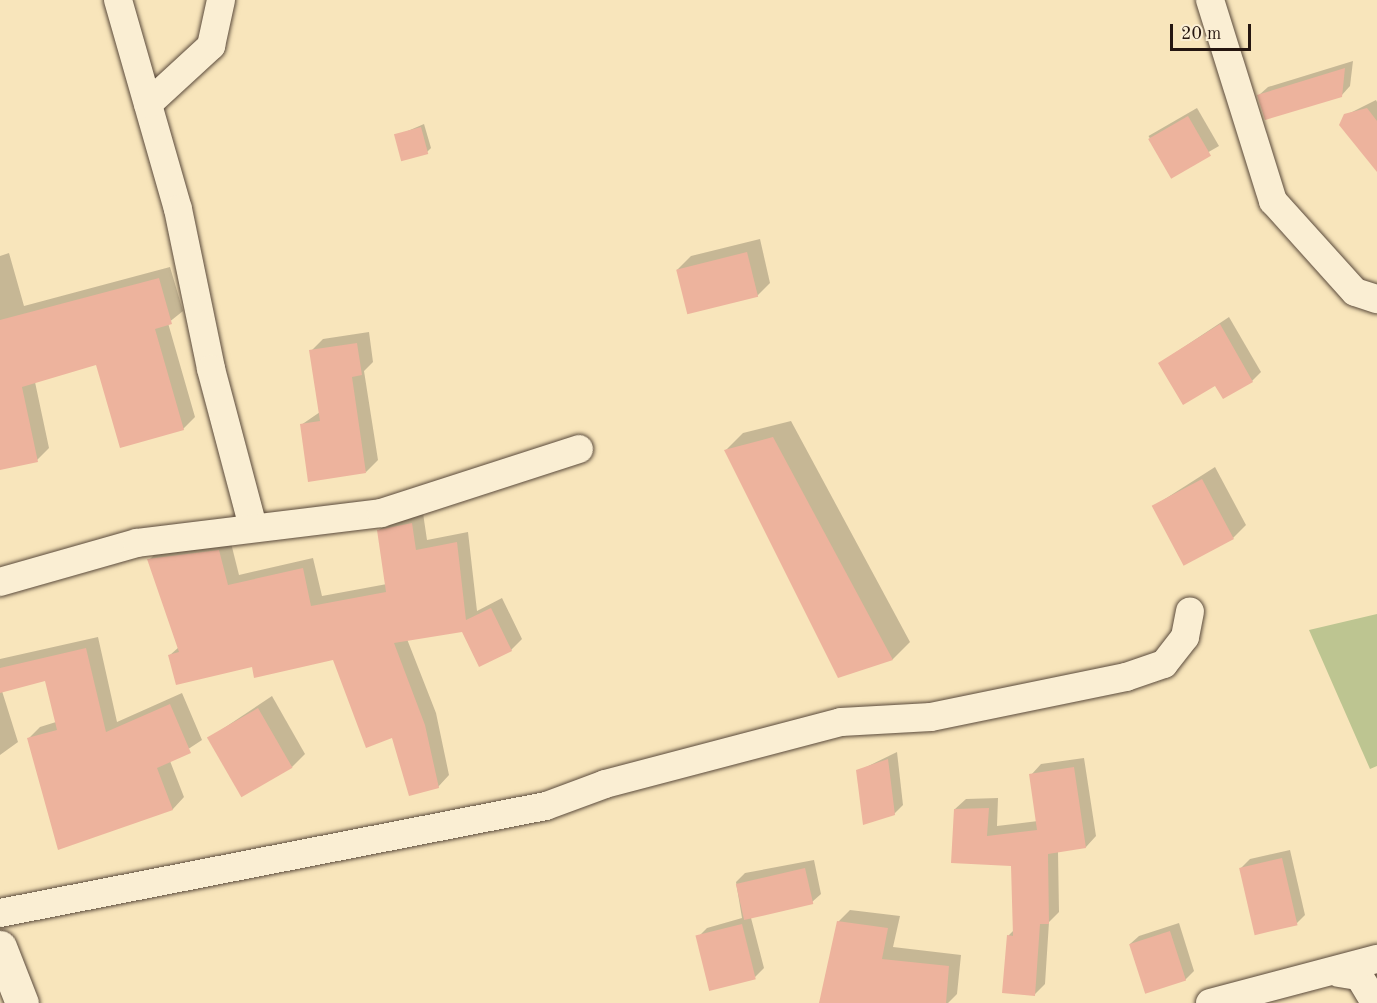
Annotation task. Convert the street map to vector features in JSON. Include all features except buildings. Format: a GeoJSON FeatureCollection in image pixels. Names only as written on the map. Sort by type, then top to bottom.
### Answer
{"type":"FeatureCollection","features":[{"type":"Feature","properties":{"kind":"street"},"geometry":{"type":"LineString","coordinates":[[118,0],[148,104],[253,527]]}},
{"type":"Feature","properties":{"kind":"street"},"geometry":{"type":"LineString","coordinates":[[148,104],[211,46],[221,0]]}},
{"type":"Feature","properties":{"kind":"street"},"geometry":{"type":"LineString","coordinates":[[1210,0],[1273,201],[1355,292],[1377,299]]}},
{"type":"Feature","properties":{"kind":"street"},"geometry":{"type":"LineString","coordinates":[[0,582],[137,543],[381,513],[579,449]]}},
{"type":"Feature","properties":{"kind":"street"},"geometry":{"type":"LineString","coordinates":[[0,913],[546,806],[605,784],[841,722],[932,717],[1126,677],[1164,664],[1185,637],[1190,611]]}},
{"type":"Feature","properties":{"kind":"street"},"geometry":{"type":"LineString","coordinates":[[0,947],[22,1003]]}},
{"type":"Feature","properties":{"kind":"street"},"geometry":{"type":"LineString","coordinates":[[1210,1003],[1339,973],[1377,959]]}},
{"type":"Feature","properties":{"kind":"street"},"geometry":{"type":"LineString","coordinates":[[1339,973],[1359,976],[1376,1003]]}},
{"type":"Feature","properties":{"kind":"green space"},"geometry":{"type":"Polygon","coordinates":[[[1377,614],[1377,766],[1370,769],[1309,630],[1377,614]]]}}]}
